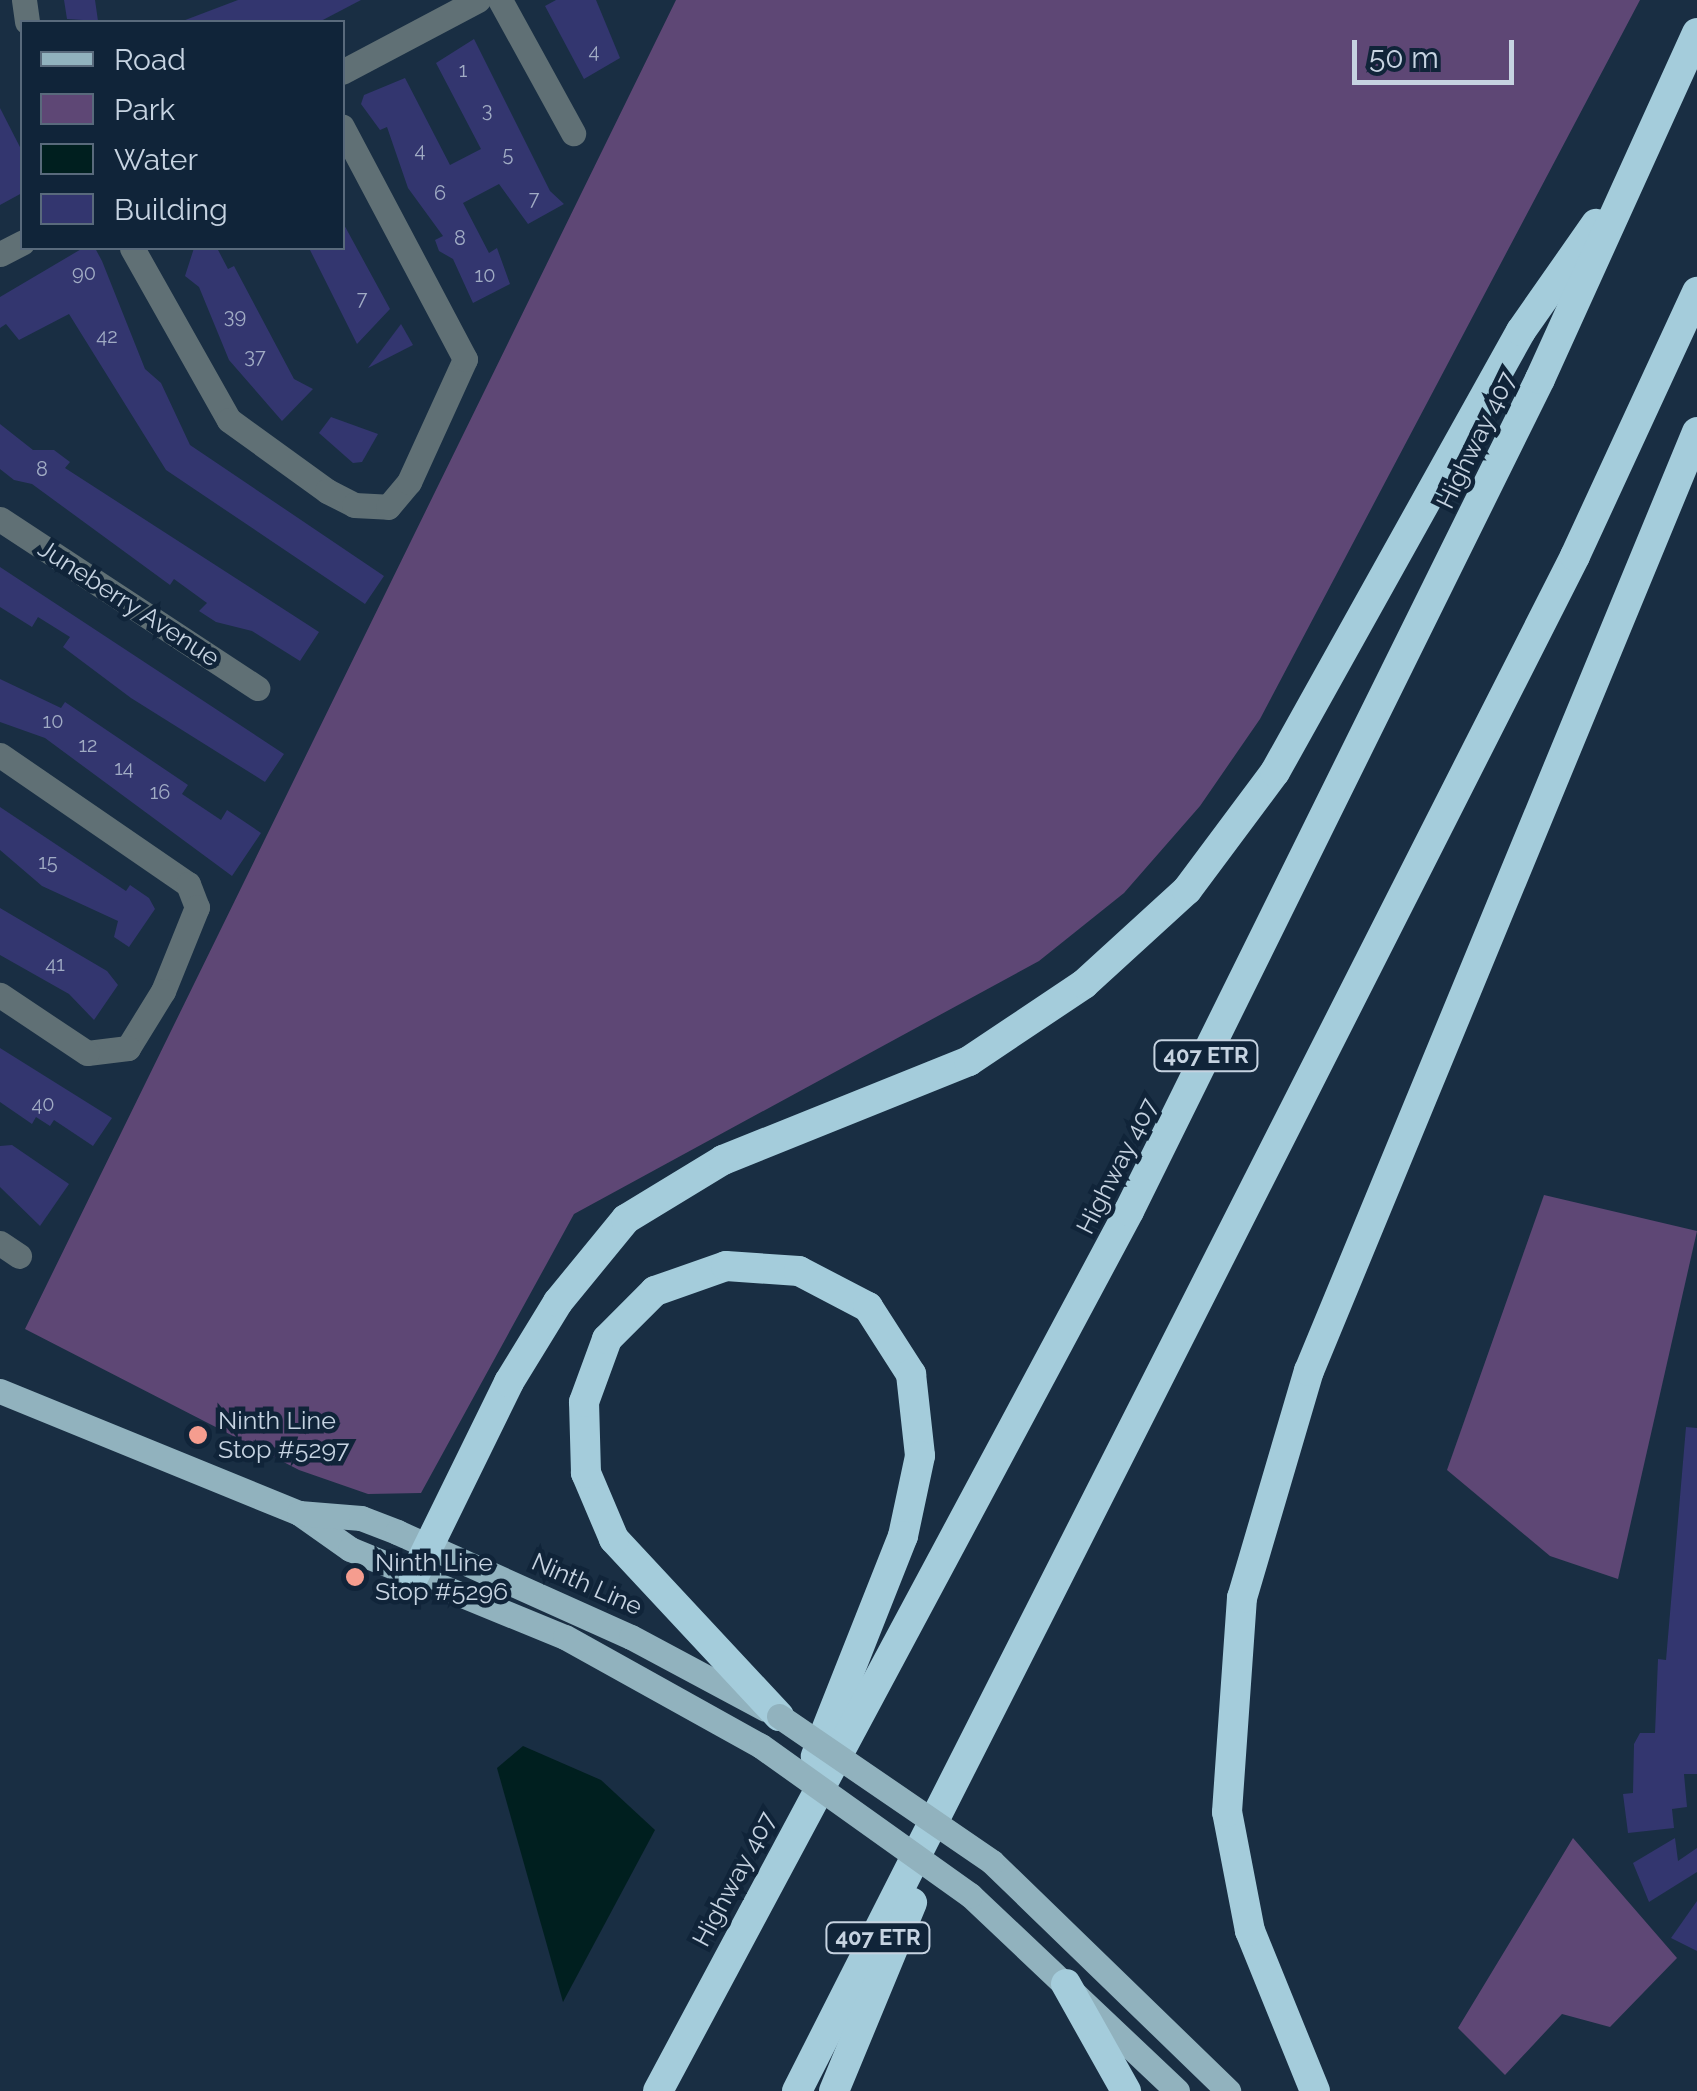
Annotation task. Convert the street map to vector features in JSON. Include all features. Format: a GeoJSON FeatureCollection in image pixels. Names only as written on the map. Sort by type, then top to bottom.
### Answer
{"type":"FeatureCollection","features":[{"type":"Feature","properties":{"kind":"highway","name":"Highway 407"},"geometry":{"type":"LineString","coordinates":[[658,2091],[737,1936],[1130,1211],[1641,158],[1697,34]]}},
{"type":"Feature","properties":{"kind":"highway"},"geometry":{"type":"LineString","coordinates":[[414,1576],[508,1382],[558,1302],[626,1219],[723,1160],[970,1061],[1084,984],[1187,890],[1275,772],[1521,331],[1641,158]]}},
{"type":"Feature","properties":{"kind":"highway","name":"407 ETR"},"geometry":{"type":"LineString","coordinates":[[798,2091],[1575,556],[1697,292]]}},
{"type":"Feature","properties":{"kind":"highway"},"geometry":{"type":"LineString","coordinates":[[1315,2091],[1250,1931],[1227,1812],[1242,1598],[1309,1372],[1697,432]]}},
{"type":"Feature","properties":{"kind":"highway"},"geometry":{"type":"LineString","coordinates":[[737,1936],[904,1536],[920,1456],[911,1374],[868,1308],[799,1271],[726,1266],[655,1290],[607,1338],[584,1402],[586,1473],[614,1539],[779,1716]]}},
{"type":"Feature","properties":{"kind":"highway"},"geometry":{"type":"LineString","coordinates":[[834,2091],[955,1782]]}},
{"type":"Feature","properties":{"kind":"highway"},"geometry":{"type":"LineString","coordinates":[[1066,1984],[1126,2091]]}},
{"type":"Feature","properties":{"kind":"main road"},"geometry":{"type":"LineString","coordinates":[[0,1392],[298,1513],[350,1549],[566,1637],[761,1746],[970,1896],[1178,2091]]}},
{"type":"Feature","properties":{"kind":"main road","name":"Ninth Line"},"geometry":{"type":"LineString","coordinates":[[298,1513],[362,1518],[431,1547],[631,1637],[779,1716],[992,1862],[1228,2091]]}},
{"type":"Feature","properties":{"kind":"street"},"geometry":{"type":"LineString","coordinates":[[345,70],[478,0]]}},
{"type":"Feature","properties":{"kind":"street"},"geometry":{"type":"LineString","coordinates":[[500,0],[573,133]]}},
{"type":"Feature","properties":{"kind":"street"},"geometry":{"type":"LineString","coordinates":[[133,250],[228,420],[326,491],[354,505],[388,507],[409,482],[464,359],[345,134]]}},
{"type":"Feature","properties":{"kind":"street","name":"Juneberry Avenue"},"geometry":{"type":"LineString","coordinates":[[0,519],[257,688]]}},
{"type":"Feature","properties":{"kind":"street"},"geometry":{"type":"LineString","coordinates":[[0,755],[188,884],[197,907],[162,992],[128,1048],[87,1053],[0,995]]}},
{"type":"Feature","properties":{"kind":"green space"},"geometry":{"type":"Polygon","coordinates":[[[676,0],[1640,0],[1260,719],[1200,806],[1124,893],[1039,961],[574,1214],[421,1493],[368,1494],[299,1470],[25,1329],[676,0]]]}},
{"type":"Feature","properties":{"kind":"green space"},"geometry":{"type":"Polygon","coordinates":[[[1544,1195],[1697,1231],[1618,1579],[1550,1556],[1447,1470],[1544,1195]]]}},
{"type":"Feature","properties":{"kind":"green space"},"geometry":{"type":"Polygon","coordinates":[[[1573,1838],[1677,1958],[1610,2027],[1562,2014],[1505,2075],[1458,2028],[1573,1838]]]}},
{"type":"Feature","properties":{"kind":"water"},"geometry":{"type":"Polygon","coordinates":[[[523,1746],[601,1780],[655,1830],[563,2002],[497,1768],[523,1746]]]}},
{"type":"Feature","properties":{"kind":"building"},"geometry":{"type":"Polygon","coordinates":[[[64,0],[95,0],[98,20],[67,19],[64,0]]]}},
{"type":"Feature","properties":{"kind":"building"},"geometry":{"type":"Polygon","coordinates":[[[238,0],[361,0],[323,20],[185,20],[238,0]]]}},
{"type":"Feature","properties":{"kind":"building"},"geometry":{"type":"Polygon","coordinates":[[[556,0],[596,0],[620,58],[584,79],[545,6],[556,0]]]}},
{"type":"Feature","properties":{"kind":"building"},"geometry":{"type":"Polygon","coordinates":[[[474,39],[550,191],[564,204],[528,224],[499,184],[463,203],[489,253],[497,248],[510,284],[473,303],[453,259],[439,251],[435,240],[443,236],[408,188],[387,127],[380,130],[361,104],[364,95],[405,78],[450,165],[481,149],[436,63],[474,39]]]}},
{"type":"Feature","properties":{"kind":"building"},"geometry":{"type":"Polygon","coordinates":[[[0,108],[20,147],[20,194],[0,205],[0,108]]]}},
{"type":"Feature","properties":{"kind":"building"},"geometry":{"type":"Polygon","coordinates":[[[345,226],[390,309],[357,344],[310,250],[345,250],[345,226]]]}},
{"type":"Feature","properties":{"kind":"building"},"geometry":{"type":"Polygon","coordinates":[[[80,250],[96,250],[145,369],[161,383],[190,445],[384,576],[365,604],[166,470],[69,314],[19,340],[6,324],[0,328],[0,297],[80,250]]]}},
{"type":"Feature","properties":{"kind":"building"},"geometry":{"type":"Polygon","coordinates":[[[193,250],[218,250],[228,269],[234,266],[294,379],[313,389],[282,421],[229,360],[199,287],[185,276],[193,250]]]}},
{"type":"Feature","properties":{"kind":"building"},"geometry":{"type":"Polygon","coordinates":[[[401,324],[413,345],[368,368],[401,324]]]}},
{"type":"Feature","properties":{"kind":"building"},"geometry":{"type":"Polygon","coordinates":[[[331,417],[378,434],[362,462],[353,463],[319,433],[331,417]]]}},
{"type":"Feature","properties":{"kind":"building"},"geometry":{"type":"Polygon","coordinates":[[[0,424],[33,450],[54,450],[70,462],[65,468],[319,632],[300,661],[252,631],[216,622],[199,611],[207,603],[174,579],[170,585],[32,484],[14,480],[0,469],[0,424]]]}},
{"type":"Feature","properties":{"kind":"building"},"geometry":{"type":"Polygon","coordinates":[[[0,567],[284,754],[265,782],[131,698],[63,647],[70,637],[38,617],[32,627],[0,607],[0,567]]]}},
{"type":"Feature","properties":{"kind":"building"},"geometry":{"type":"Polygon","coordinates":[[[0,679],[61,708],[65,702],[188,785],[182,794],[221,820],[227,810],[261,833],[232,876],[45,738],[0,722],[0,679]]]}},
{"type":"Feature","properties":{"kind":"building"},"geometry":{"type":"Polygon","coordinates":[[[0,807],[126,891],[130,885],[149,898],[155,909],[129,947],[114,937],[118,921],[42,886],[0,850],[0,807]]]}},
{"type":"Feature","properties":{"kind":"building"},"geometry":{"type":"Polygon","coordinates":[[[0,908],[107,971],[118,985],[94,1020],[69,994],[0,955],[0,908]]]}},
{"type":"Feature","properties":{"kind":"building"},"geometry":{"type":"Polygon","coordinates":[[[0,1048],[112,1118],[93,1146],[54,1120],[50,1126],[36,1117],[32,1124],[0,1102],[0,1048]]]}},
{"type":"Feature","properties":{"kind":"building"},"geometry":{"type":"Polygon","coordinates":[[[12,1145],[69,1184],[40,1226],[0,1187],[0,1146],[12,1145]]]}},
{"type":"Feature","properties":{"kind":"building"},"geometry":{"type":"Polygon","coordinates":[[[1686,1427],[1697,1428],[1697,1774],[1684,1774],[1687,1807],[1672,1809],[1674,1828],[1628,1833],[1623,1794],[1633,1793],[1634,1744],[1640,1733],[1655,1733],[1658,1659],[1666,1660],[1686,1427]]]}},
{"type":"Feature","properties":{"kind":"building"},"geometry":{"type":"Polygon","coordinates":[[[1675,1838],[1678,1861],[1697,1848],[1697,1872],[1649,1902],[1633,1863],[1675,1838]]]}},
{"type":"Feature","properties":{"kind":"building"},"geometry":{"type":"Polygon","coordinates":[[[1697,1901],[1697,1951],[1671,1938],[1697,1901]]]}},
{"type":"Feature","properties":{"kind":"place","name":"Ninth Line Stop #5297"},"geometry":{"type":"Point","coordinates":[198,1435]}},
{"type":"Feature","properties":{"kind":"place","name":"Ninth Line Stop #5296"},"geometry":{"type":"Point","coordinates":[355,1577]}}]}
